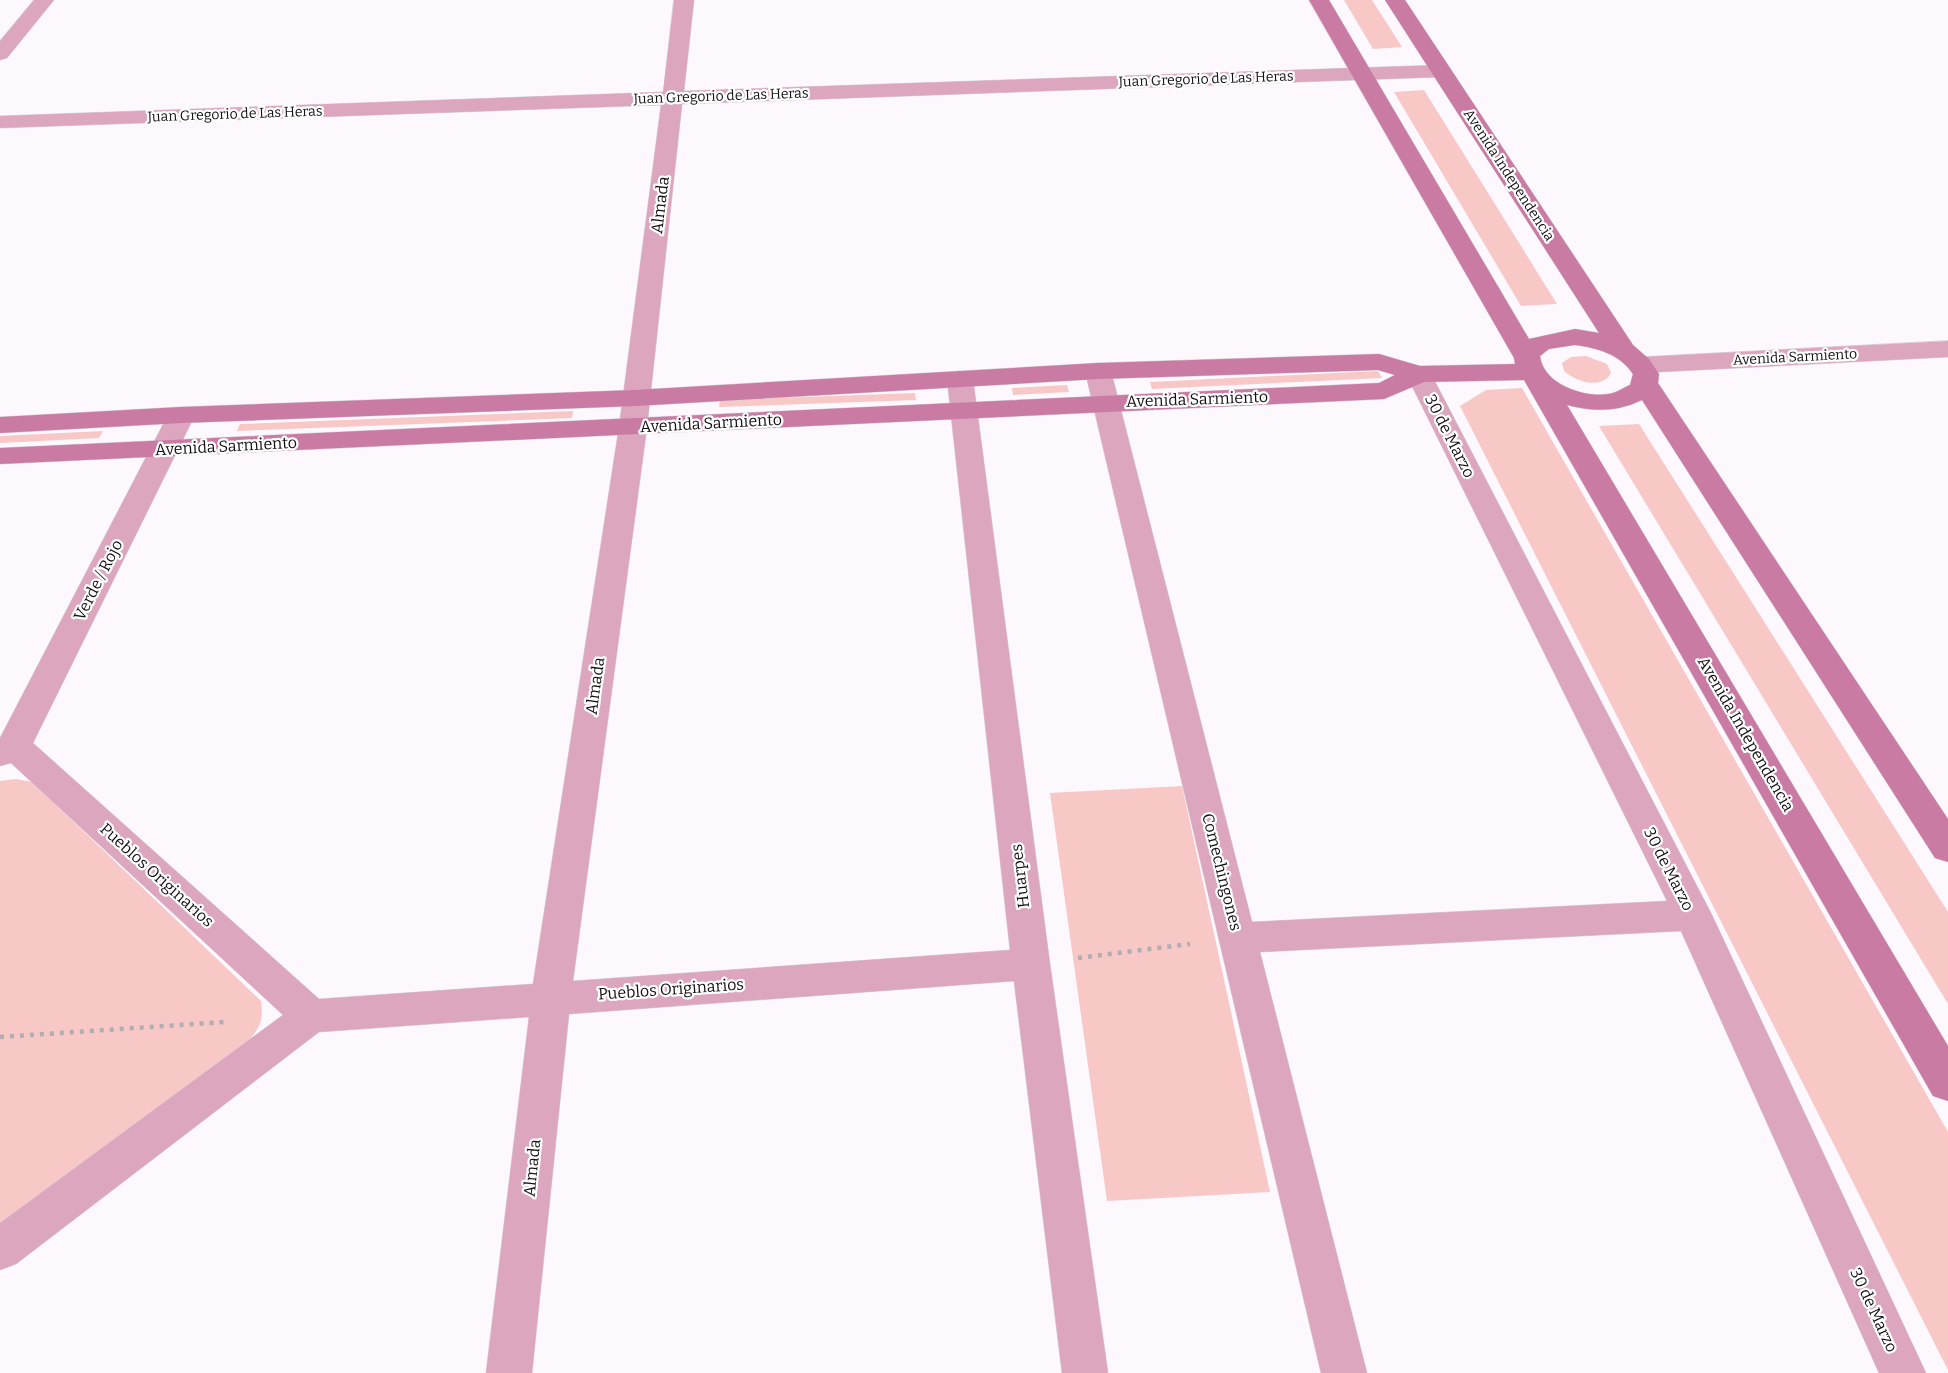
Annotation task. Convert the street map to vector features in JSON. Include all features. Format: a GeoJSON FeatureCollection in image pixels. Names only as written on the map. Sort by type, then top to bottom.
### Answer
{"type":"FeatureCollection","features":[{"type":"Feature","properties":{"kind":"main road","name":"Avenida Independencia"},"geometry":{"type":"LineString","coordinates":[[1319,0],[1532,371],[1948,1083]]}},
{"type":"Feature","properties":{"kind":"main road","name":"Avenida Independencia"},"geometry":{"type":"LineString","coordinates":[[1395,0],[1636,366],[1948,849]]}},
{"type":"Feature","properties":{"kind":"main road"},"geometry":{"type":"LineString","coordinates":[[1558,338],[1592,339],[1636,366],[1636,395],[1625,399],[1595,402],[1561,395],[1532,371],[1533,347],[1558,338]]}},
{"type":"Feature","properties":{"kind":"main road","name":"Avenida Sarmiento"},"geometry":{"type":"LineString","coordinates":[[0,456],[164,448],[634,413],[1101,387],[1384,391],[1419,374],[1532,371]]}},
{"type":"Feature","properties":{"kind":"main road","name":"Avenida Sarmiento"},"geometry":{"type":"LineString","coordinates":[[0,425],[181,415],[634,413]]}},
{"type":"Feature","properties":{"kind":"street"},"geometry":{"type":"LineString","coordinates":[[0,54],[44,0]]}},
{"type":"Feature","properties":{"kind":"street","name":"Almada"},"geometry":{"type":"LineString","coordinates":[[509,1373],[550,997],[634,413],[684,0]]}},
{"type":"Feature","properties":{"kind":"street","name":"Juan Gregorio de Las Heras"},"geometry":{"type":"LineString","coordinates":[[0,122],[1441,72]]}},
{"type":"Feature","properties":{"kind":"street","name":"Avenida Sarmiento"},"geometry":{"type":"LineString","coordinates":[[1636,366],[1948,349]]}},
{"type":"Feature","properties":{"kind":"street","name":"30 de Marzo"},"geometry":{"type":"LineString","coordinates":[[1419,374],[1692,915],[1903,1373]]}},
{"type":"Feature","properties":{"kind":"street","name":"Comechingones"},"geometry":{"type":"LineString","coordinates":[[1101,387],[1344,1373]]}},
{"type":"Feature","properties":{"kind":"street","name":"Huarpes"},"geometry":{"type":"LineString","coordinates":[[962,394],[1031,964],[1085,1373]]}},
{"type":"Feature","properties":{"kind":"street","name":"Verde / Rojo"},"geometry":{"type":"LineString","coordinates":[[7,750],[181,415]]}},
{"type":"Feature","properties":{"kind":"street","name":"Pueblos Originarios"},"geometry":{"type":"LineString","coordinates":[[7,750],[311,1016],[1031,964]]}},
{"type":"Feature","properties":{"kind":"street"},"geometry":{"type":"LineString","coordinates":[[1238,938],[1692,915]]}},
{"type":"Feature","properties":{"kind":"street"},"geometry":{"type":"LineString","coordinates":[[0,1249],[311,1016]]}},
{"type":"Feature","properties":{"kind":"path"},"geometry":{"type":"LineString","coordinates":[[1031,964],[1238,938]]}},
{"type":"Feature","properties":{"kind":"path"},"geometry":{"type":"LineString","coordinates":[[0,1037],[231,1021]]}},
{"type":"Feature","properties":{"kind":"shaded area"},"geometry":{"type":"Polygon","coordinates":[[[1344,0],[1372,0],[1402,47],[1373,49],[1344,0]]]}},
{"type":"Feature","properties":{"kind":"shaded area"},"geometry":{"type":"Polygon","coordinates":[[[1424,90],[1557,304],[1521,306],[1394,92],[1424,90]]]}},
{"type":"Feature","properties":{"kind":"shaded area"},"geometry":{"type":"Polygon","coordinates":[[[1586,356],[1607,364],[1611,373],[1607,378],[1595,383],[1582,381],[1564,371],[1562,363],[1571,357],[1586,356]]]}},
{"type":"Feature","properties":{"kind":"shaded area"},"geometry":{"type":"Polygon","coordinates":[[[1378,371],[1382,378],[1152,389],[1150,382],[1378,371]]]}},
{"type":"Feature","properties":{"kind":"shaded area"},"geometry":{"type":"Polygon","coordinates":[[[1067,385],[1069,392],[1013,395],[1012,388],[1067,385]]]}},
{"type":"Feature","properties":{"kind":"shaded area"},"geometry":{"type":"Polygon","coordinates":[[[1522,388],[1948,1132],[1948,1370],[1460,406],[1486,390],[1522,388]]]}},
{"type":"Feature","properties":{"kind":"shaded area"},"geometry":{"type":"Polygon","coordinates":[[[915,393],[916,400],[719,407],[720,400],[915,393]]]}},
{"type":"Feature","properties":{"kind":"shaded area"},"geometry":{"type":"Polygon","coordinates":[[[573,411],[572,418],[237,431],[240,424],[573,411]]]}},
{"type":"Feature","properties":{"kind":"shaded area"},"geometry":{"type":"Polygon","coordinates":[[[1639,424],[1948,912],[1948,1004],[1599,426],[1639,424]]]}},
{"type":"Feature","properties":{"kind":"shaded area"},"geometry":{"type":"Polygon","coordinates":[[[103,431],[99,438],[0,443],[0,436],[103,431]]]}},
{"type":"Feature","properties":{"kind":"shaded area"},"geometry":{"type":"Polygon","coordinates":[[[16,779],[32,782],[261,1001],[262,1014],[257,1030],[245,1044],[0,1223],[0,781],[16,779]]]}},
{"type":"Feature","properties":{"kind":"shaded area"},"geometry":{"type":"Polygon","coordinates":[[[1182,786],[1270,1192],[1107,1201],[1050,793],[1182,786]]]}}]}
